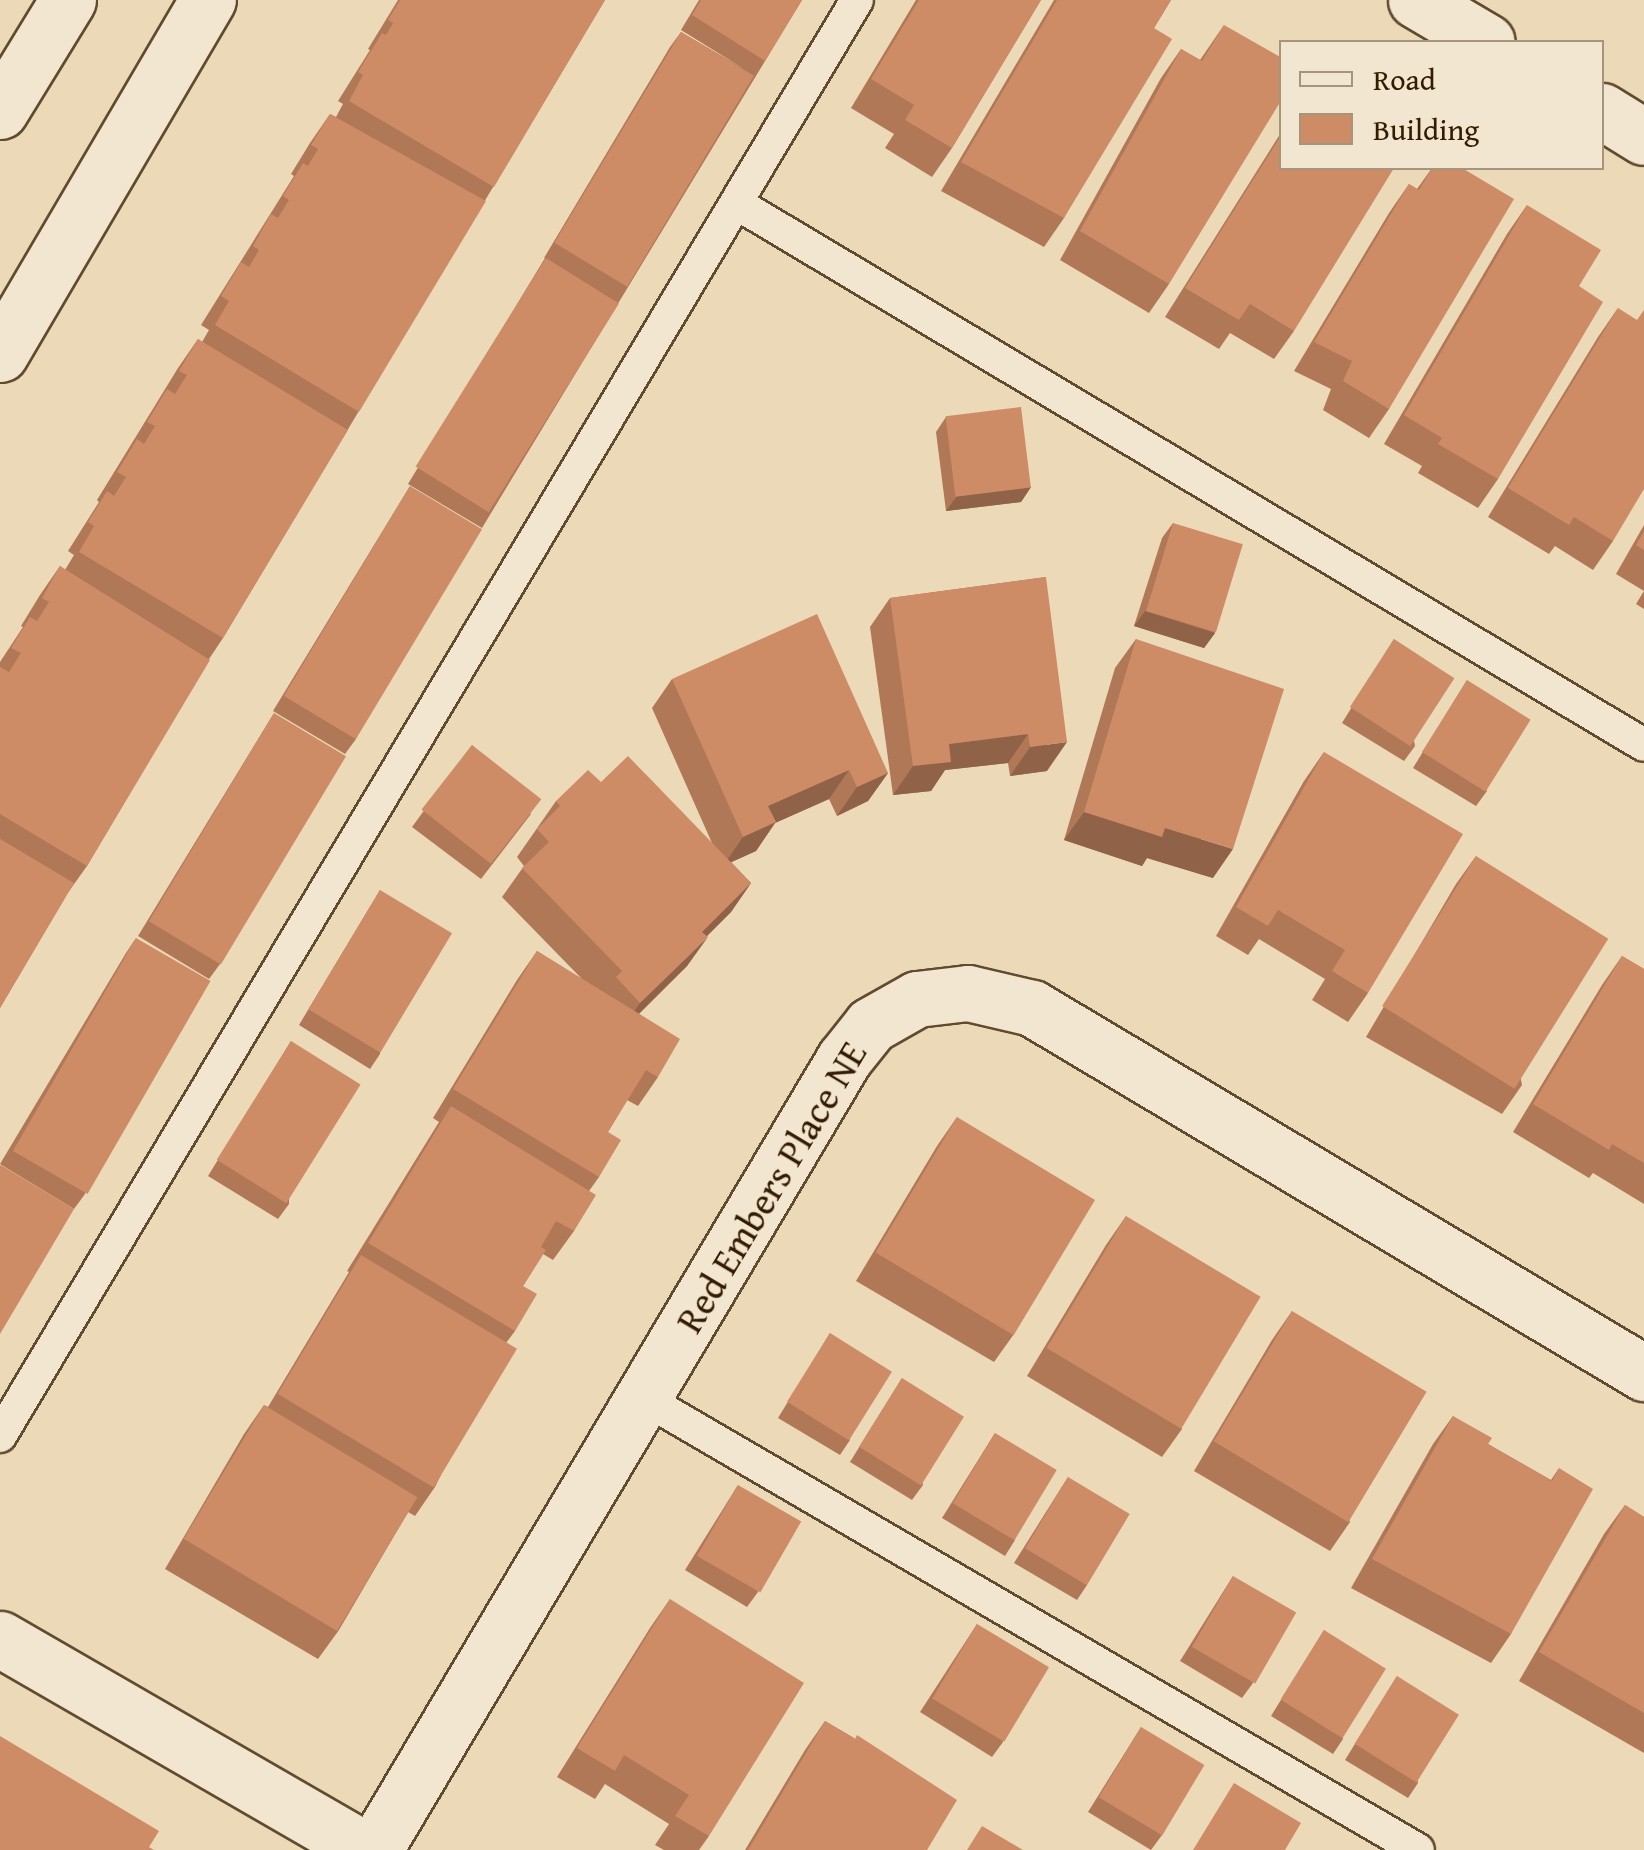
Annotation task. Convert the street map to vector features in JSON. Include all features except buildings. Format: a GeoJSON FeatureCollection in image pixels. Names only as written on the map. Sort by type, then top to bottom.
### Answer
{"type":"FeatureCollection","features":[{"type":"Feature","properties":{"kind":"street"},"geometry":{"type":"LineString","coordinates":[[0,112],[68,0]]}},
{"type":"Feature","properties":{"kind":"street"},"geometry":{"type":"LineString","coordinates":[[0,354],[208,0]]}},
{"type":"Feature","properties":{"kind":"street"},"geometry":{"type":"LineString","coordinates":[[1604,112],[1644,136]]}},
{"type":"Feature","properties":{"kind":"street","name":"Red Embers Place NE"},"geometry":{"type":"LineString","coordinates":[[374,1850],[844,1059],[871,1025],[917,999],[968,993],[1032,1008],[1644,1373]]}},
{"type":"Feature","properties":{"kind":"street"},"geometry":{"type":"LineString","coordinates":[[0,1639],[366,1850]]}},
{"type":"Feature","properties":{"kind":"lane"},"geometry":{"type":"LineString","coordinates":[[0,1436],[857,0]]}},
{"type":"Feature","properties":{"kind":"lane"},"geometry":{"type":"LineString","coordinates":[[736,203],[1644,745]]}},
{"type":"Feature","properties":{"kind":"lane"},"geometry":{"type":"LineString","coordinates":[[644,1398],[1418,1850]]}}]}
